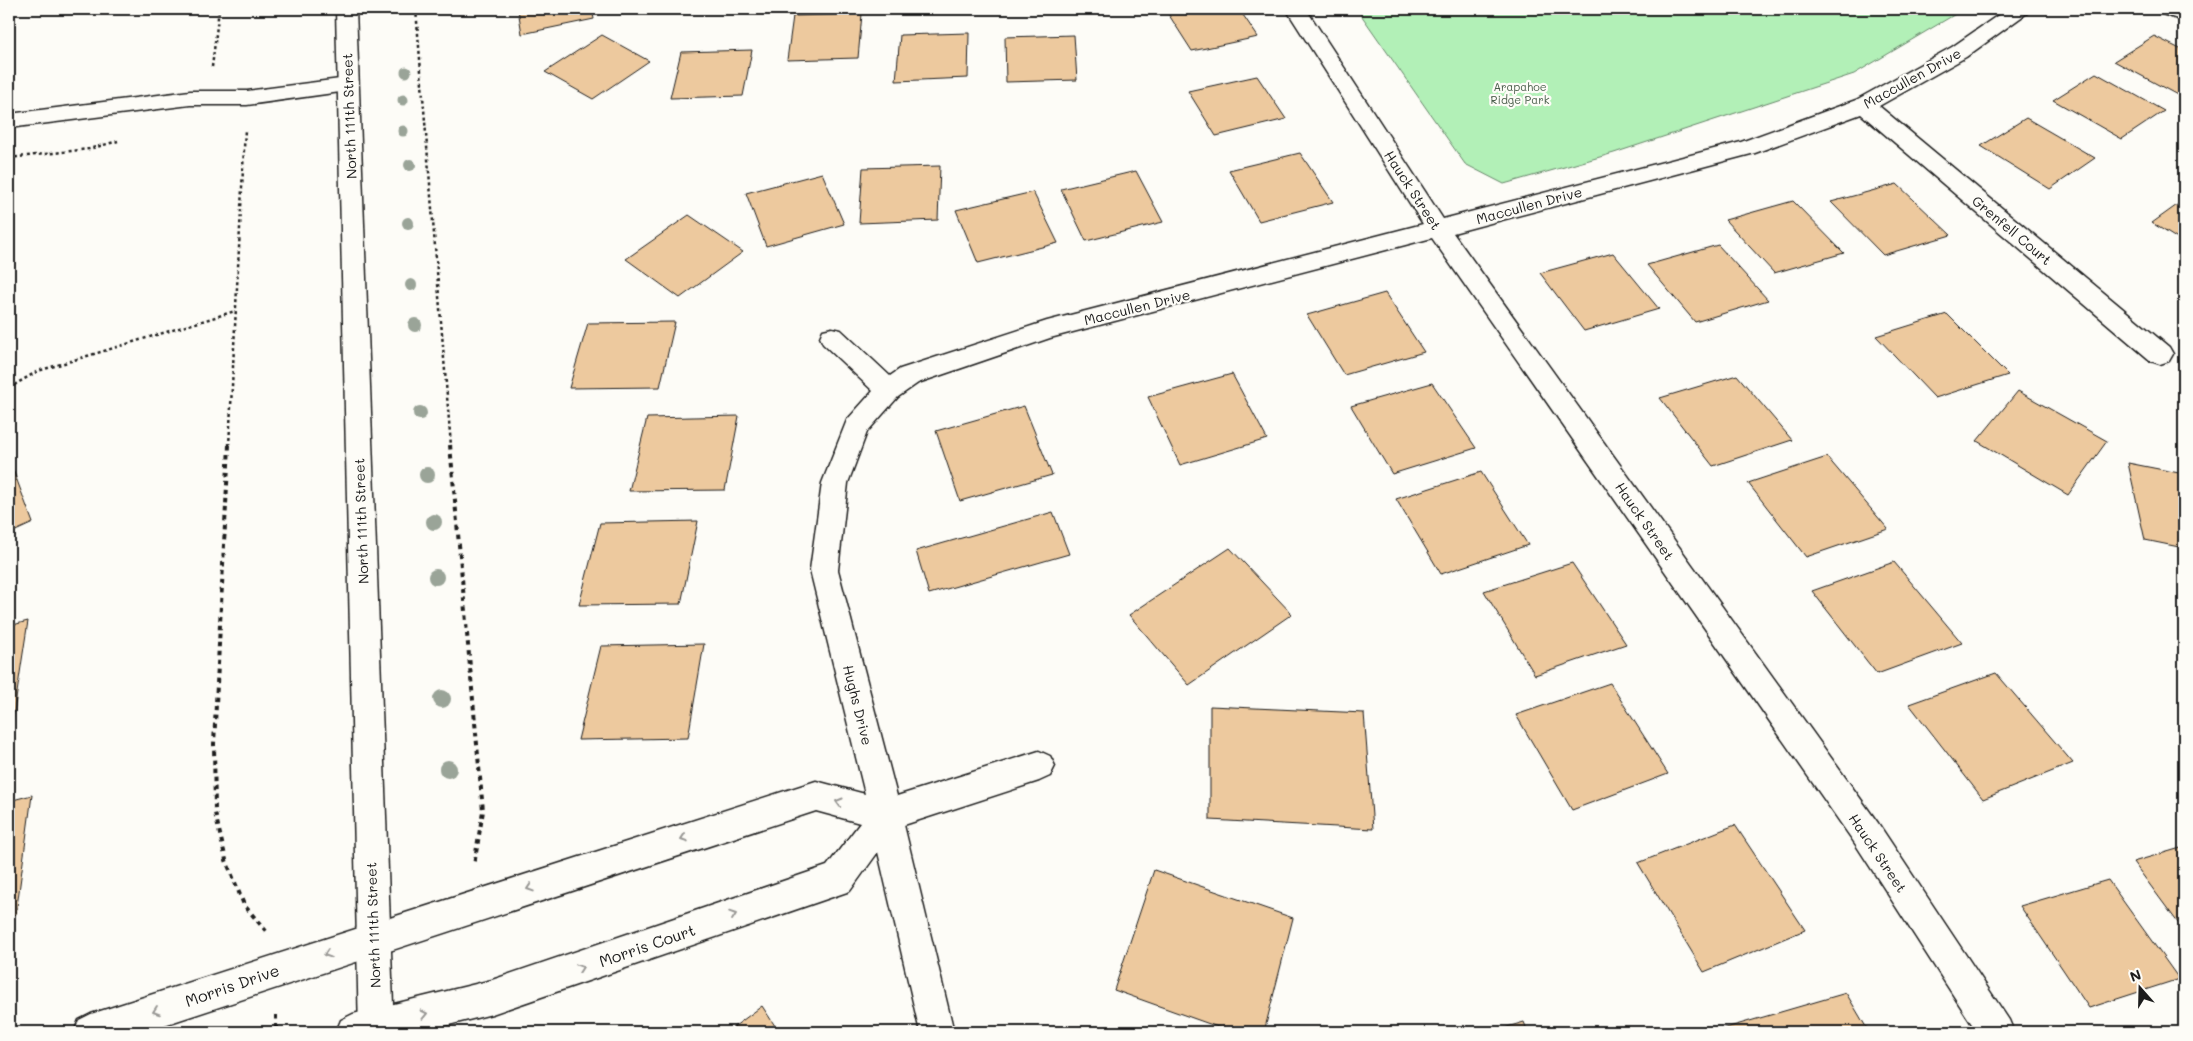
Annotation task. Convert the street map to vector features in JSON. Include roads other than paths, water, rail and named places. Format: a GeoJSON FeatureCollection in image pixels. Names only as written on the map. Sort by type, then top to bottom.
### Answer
{"type":"FeatureCollection","features":[{"type":"Feature","properties":{"kind":"street","name":"North 111th Street"},"geometry":{"type":"LineString","coordinates":[[346,9],[373,939],[369,1030]]}},
{"type":"Feature","properties":{"kind":"street","name":"Hauck Street"},"geometry":{"type":"LineString","coordinates":[[1296,9],[1438,229],[1867,834],[1997,1032]]}},
{"type":"Feature","properties":{"kind":"street","name":"Maccullen Drive"},"geometry":{"type":"LineString","coordinates":[[1013,341],[1047,330],[1747,148],[1864,106],[1959,52],[2020,9]]}},
{"type":"Feature","properties":{"kind":"street"},"geometry":{"type":"LineString","coordinates":[[2166,9],[2184,16]]}},
{"type":"Feature","properties":{"kind":"street"},"geometry":{"type":"LineString","coordinates":[[9,121],[190,98],[247,98],[348,85]]}},
{"type":"Feature","properties":{"kind":"street","name":"Grenfell Court"},"geometry":{"type":"LineString","coordinates":[[1864,106],[2160,354]]}},
{"type":"Feature","properties":{"kind":"street"},"geometry":{"type":"LineString","coordinates":[[832,337],[889,390]]}},
{"type":"Feature","properties":{"kind":"street","name":"Hughs Drive"},"geometry":{"type":"LineString","coordinates":[[937,1032],[886,815],[824,570],[835,483],[856,427],[889,390],[909,376],[1013,341]]}},
{"type":"Feature","properties":{"kind":"street"},"geometry":{"type":"LineString","coordinates":[[373,939],[816,796],[886,815],[1039,766]]}},
{"type":"Feature","properties":{"kind":"street","name":"Morris Court"},"geometry":{"type":"LineString","coordinates":[[369,1030],[492,997],[838,879],[886,815]]}},
{"type":"Feature","properties":{"kind":"street","name":"Morris Drive"},"geometry":{"type":"LineString","coordinates":[[92,1032],[373,939]]}},
{"type":"Feature","properties":{"kind":"park label","name":"Arapahoe Ridge Park"},"geometry":{"type":"Point","coordinates":[1520,92]}}]}
